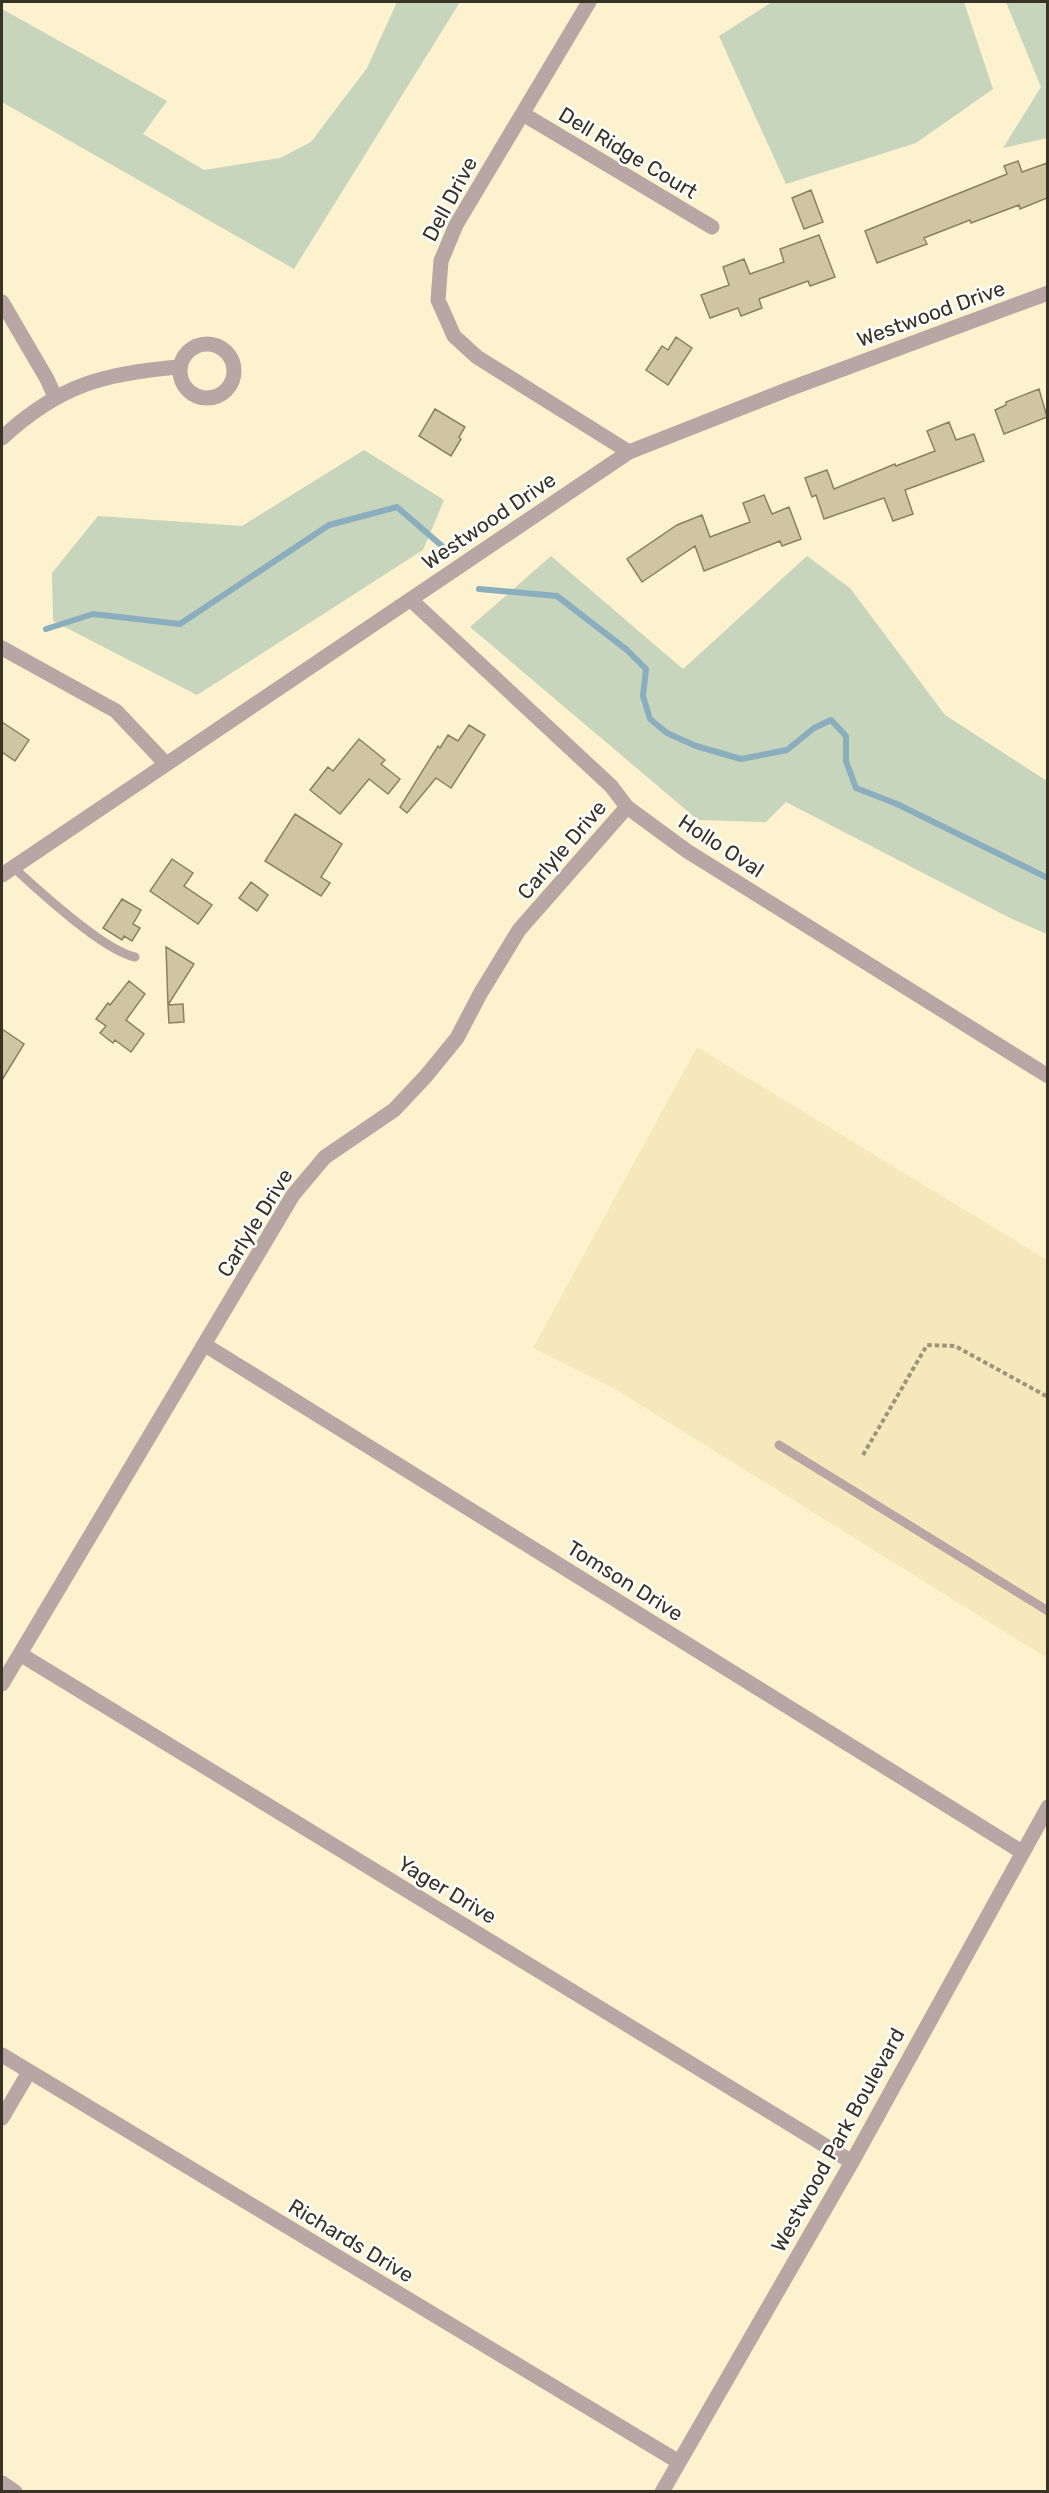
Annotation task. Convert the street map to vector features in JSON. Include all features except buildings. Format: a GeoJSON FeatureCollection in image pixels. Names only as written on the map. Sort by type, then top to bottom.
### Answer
{"type":"FeatureCollection","features":[{"type":"Feature","properties":{"kind":"street","name":"Dell Drive"},"geometry":{"type":"LineString","coordinates":[[589,2],[456,225],[441,261],[438,300],[454,336],[477,357],[629,452]]}},
{"type":"Feature","properties":{"kind":"street","name":"Dell Ridge Court"},"geometry":{"type":"LineString","coordinates":[[523,114],[712,227]]}},
{"type":"Feature","properties":{"kind":"street","name":"Westwood Drive"},"geometry":{"type":"LineString","coordinates":[[7,871],[629,452],[789,389],[1047,293]]}},
{"type":"Feature","properties":{"kind":"street"},"geometry":{"type":"LineString","coordinates":[[2,302],[47,379],[55,398]]}},
{"type":"Feature","properties":{"kind":"street"},"geometry":{"type":"LineString","coordinates":[[2,438],[28,415],[55,398],[90,382],[123,372],[180,367]]}},
{"type":"Feature","properties":{"kind":"street","name":"Hollo Oval"},"geometry":{"type":"LineString","coordinates":[[411,600],[611,786],[627,807],[687,851],[1047,1076]]}},
{"type":"Feature","properties":{"kind":"street"},"geometry":{"type":"LineString","coordinates":[[2,648],[116,711],[165,763]]}},
{"type":"Feature","properties":{"kind":"street","name":"Carlyle Drive"},"geometry":{"type":"LineString","coordinates":[[2,1684],[293,1195],[325,1156],[393,1110],[426,1076],[457,1038],[480,994],[519,930],[627,807]]}},
{"type":"Feature","properties":{"kind":"street","name":"Tomson Drive"},"geometry":{"type":"LineString","coordinates":[[205,1345],[1022,1852]]}},
{"type":"Feature","properties":{"kind":"street","name":"Yager Drive"},"geometry":{"type":"LineString","coordinates":[[20,1654],[852,2162]]}},
{"type":"Feature","properties":{"kind":"street","name":"Westwood Park Boulevard"},"geometry":{"type":"LineString","coordinates":[[662,2492],[852,2162],[1047,1807]]}},
{"type":"Feature","properties":{"kind":"street","name":"Richards Drive"},"geometry":{"type":"LineString","coordinates":[[2,2055],[679,2462]]}},
{"type":"Feature","properties":{"kind":"street"},"geometry":{"type":"LineString","coordinates":[[2,2118],[29,2072]]}},
{"type":"Feature","properties":{"kind":"street"},"geometry":{"type":"LineString","coordinates":[[2,2483],[15,2492]]}},
{"type":"Feature","properties":{"kind":"lane"},"geometry":{"type":"LineString","coordinates":[[7,871],[117,951],[135,957]]}},
{"type":"Feature","properties":{"kind":"lane"},"geometry":{"type":"LineString","coordinates":[[779,1445],[1047,1611]]}},
{"type":"Feature","properties":{"kind":"path"},"geometry":{"type":"LineString","coordinates":[[862,1455],[927,1345],[955,1346],[1047,1397]]}},
{"type":"Feature","properties":{"kind":"shaded area"},"geometry":{"type":"Polygon","coordinates":[[[697,1047],[1047,1260],[1047,1658],[615,1389],[533,1348],[697,1047]]]}},
{"type":"Feature","properties":{"kind":"green space"},"geometry":{"type":"Polygon","coordinates":[[[397,2],[460,2],[294,269],[2,102],[2,9],[167,101],[143,134],[204,170],[280,158],[311,142],[367,68],[397,2]]]}},
{"type":"Feature","properties":{"kind":"green space"},"geometry":{"type":"Polygon","coordinates":[[[772,2],[964,2],[993,89],[916,143],[786,184],[719,36],[772,2]]]}},
{"type":"Feature","properties":{"kind":"green space"},"geometry":{"type":"Polygon","coordinates":[[[1006,2],[1047,2],[1048,138],[1003,148],[1041,87],[1006,2]]]}},
{"type":"Feature","properties":{"kind":"green space"},"geometry":{"type":"Polygon","coordinates":[[[364,450],[444,500],[423,550],[197,695],[53,621],[52,573],[98,516],[242,526],[364,450]]]}},
{"type":"Feature","properties":{"kind":"green space"},"geometry":{"type":"Polygon","coordinates":[[[551,556],[683,669],[807,556],[850,588],[945,715],[1047,781],[1047,934],[1012,919],[786,802],[766,822],[698,820],[470,627],[551,556]]]}},
{"type":"Feature","properties":{"kind":"waterway"},"geometry":{"type":"LineString","coordinates":[[46,629],[93,614],[180,624],[329,525],[397,507],[442,546]]}},
{"type":"Feature","properties":{"kind":"waterway"},"geometry":{"type":"LineString","coordinates":[[479,589],[557,596],[627,650],[646,669],[643,696],[650,719],[667,733],[696,746],[741,759],[787,750],[814,728],[831,720],[846,736],[846,761],[856,788],[897,804],[1048,878]]}}]}
